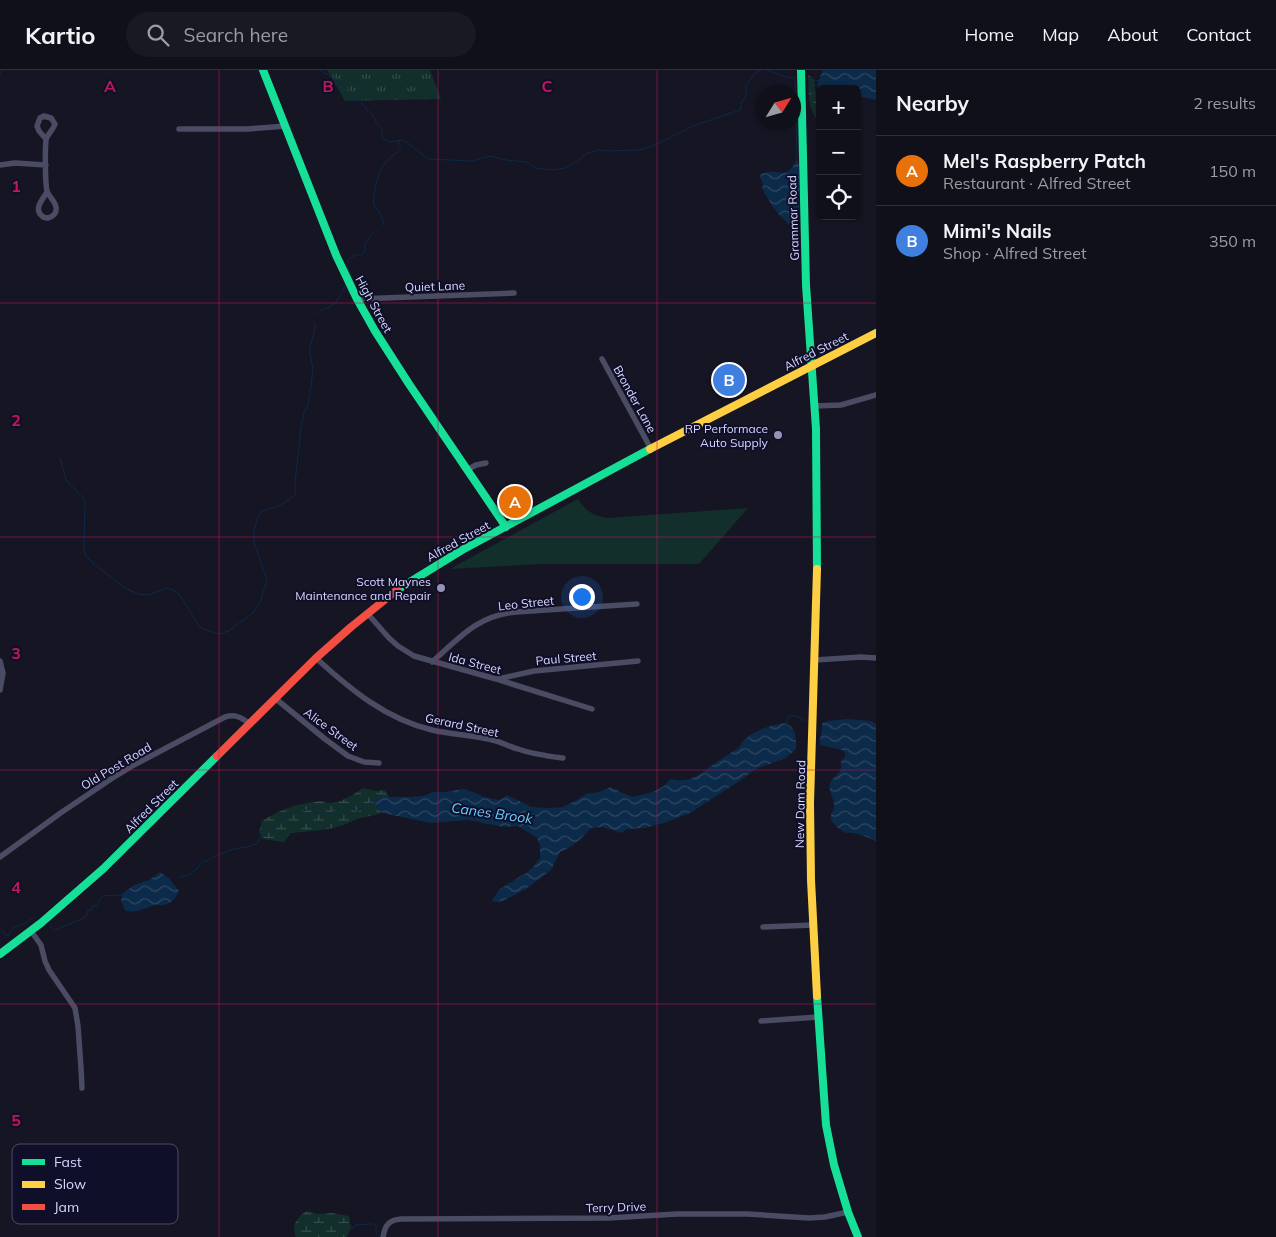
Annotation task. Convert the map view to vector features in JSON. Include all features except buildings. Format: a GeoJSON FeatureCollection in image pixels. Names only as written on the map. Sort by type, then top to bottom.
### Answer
{"type":"FeatureCollection","features":[{"type":"Feature","properties":{"kind":"street","name":"High Street"},"geometry":{"type":"LineString","coordinates":[[264,70],[336,255],[357,299],[375,331],[506,527]]}},
{"type":"Feature","properties":{"kind":"street","name":"Grammar Road"},"geometry":{"type":"LineString","coordinates":[[801,70],[806,279],[812,366]]}},
{"type":"Feature","properties":{"kind":"street"},"geometry":{"type":"LineString","coordinates":[[179,129],[248,129],[286,126]]}},
{"type":"Feature","properties":{"kind":"street"},"geometry":{"type":"LineString","coordinates":[[46,139],[47,192]]}},
{"type":"Feature","properties":{"kind":"street"},"geometry":{"type":"LineString","coordinates":[[0,164],[46,165]]}},
{"type":"Feature","properties":{"kind":"street","name":"Quiet Lane"},"geometry":{"type":"LineString","coordinates":[[357,299],[514,293]]}},
{"type":"Feature","properties":{"kind":"street","name":"Alfred Street"},"geometry":{"type":"LineString","coordinates":[[0,954],[58,910],[103,869],[316,658],[393,593],[462,550],[651,449],[876,333]]}},
{"type":"Feature","properties":{"kind":"street","name":"Bronder Lane"},"geometry":{"type":"LineString","coordinates":[[602,359],[651,449]]}},
{"type":"Feature","properties":{"kind":"street","name":"New Dam Road"},"geometry":{"type":"LineString","coordinates":[[812,366],[815,406],[817,576],[810,803],[813,925],[826,1125],[834,1165],[848,1212],[858,1237]]}},
{"type":"Feature","properties":{"kind":"street"},"geometry":{"type":"LineString","coordinates":[[815,406],[841,405],[876,395]]}},
{"type":"Feature","properties":{"kind":"street"},"geometry":{"type":"LineString","coordinates":[[467,470],[476,465],[486,463]]}},
{"type":"Feature","properties":{"kind":"street","name":"Leo Street"},"geometry":{"type":"LineString","coordinates":[[432,662],[471,628],[499,615],[516,612],[637,604]]}},
{"type":"Feature","properties":{"kind":"street","name":"Ida Street"},"geometry":{"type":"LineString","coordinates":[[367,613],[389,638],[414,656],[496,679],[592,710]]}},
{"type":"Feature","properties":{"kind":"street","name":"Gerard Street"},"geometry":{"type":"LineString","coordinates":[[316,658],[364,698],[408,723],[434,731],[496,741],[542,756],[563,758]]}},
{"type":"Feature","properties":{"kind":"street"},"geometry":{"type":"LineString","coordinates":[[815,660],[876,658]]}},
{"type":"Feature","properties":{"kind":"street"},"geometry":{"type":"LineString","coordinates":[[0,660],[2,673],[0,690]]}},
{"type":"Feature","properties":{"kind":"street","name":"Paul Street"},"geometry":{"type":"LineString","coordinates":[[496,679],[534,671],[638,661]]}},
{"type":"Feature","properties":{"kind":"street","name":"Alice Street"},"geometry":{"type":"LineString","coordinates":[[276,699],[348,756],[364,762],[379,763]]}},
{"type":"Feature","properties":{"kind":"street","name":"Old Post Road"},"geometry":{"type":"LineString","coordinates":[[0,857],[63,811],[134,765],[224,717],[236,716],[250,724]]}},
{"type":"Feature","properties":{"kind":"street"},"geometry":{"type":"LineString","coordinates":[[762,927],[813,925]]}},
{"type":"Feature","properties":{"kind":"street"},"geometry":{"type":"LineString","coordinates":[[31,931],[41,945],[49,970],[75,1008],[82,1068],[82,1088]]}},
{"type":"Feature","properties":{"kind":"street"},"geometry":{"type":"LineString","coordinates":[[761,1020],[818,1017]]}},
{"type":"Feature","properties":{"kind":"street","name":"Terry Drive"},"geometry":{"type":"LineString","coordinates":[[383,1237],[386,1225],[392,1220],[401,1219],[609,1218],[690,1214],[748,1214],[809,1218],[848,1212]]}},
{"type":"Feature","properties":{"kind":"green space"},"geometry":{"type":"Polygon","coordinates":[[[327,70],[430,70],[441,99],[345,101],[327,70]]]}},
{"type":"Feature","properties":{"kind":"green space"},"geometry":{"type":"Polygon","coordinates":[[[808,75],[814,79],[816,119],[810,104],[808,75]]]}},
{"type":"Feature","properties":{"kind":"green space"},"geometry":{"type":"Polygon","coordinates":[[[578,499],[590,512],[607,518],[748,508],[699,564],[542,564],[450,569],[578,499]]]}},
{"type":"Feature","properties":{"kind":"green space"},"geometry":{"type":"Polygon","coordinates":[[[363,788],[376,791],[385,790],[389,797],[381,797],[376,807],[383,813],[323,830],[291,833],[284,842],[263,839],[259,832],[262,821],[283,810],[312,802],[322,801],[330,803],[339,801],[363,788]]]}},
{"type":"Feature","properties":{"kind":"green space"},"geometry":{"type":"Polygon","coordinates":[[[308,1211],[317,1214],[332,1213],[349,1216],[351,1228],[347,1237],[296,1237],[294,1229],[296,1221],[308,1211]]]}},
{"type":"Feature","properties":{"kind":"water"},"geometry":{"type":"Polygon","coordinates":[[[823,70],[876,70],[876,100],[861,97],[861,85],[817,85],[823,70]]]}},
{"type":"Feature","properties":{"kind":"water"},"geometry":{"type":"Polygon","coordinates":[[[797,159],[799,166],[799,222],[795,227],[785,221],[772,205],[762,188],[763,185],[760,177],[761,174],[768,172],[785,172],[793,166],[797,159]]]}},
{"type":"Feature","properties":{"kind":"water"},"geometry":{"type":"Polygon","coordinates":[[[847,719],[871,721],[876,724],[876,841],[865,836],[845,833],[831,819],[834,802],[830,784],[841,769],[841,760],[845,757],[845,753],[842,750],[820,745],[822,723],[847,719]]]}},
{"type":"Feature","properties":{"kind":"water"},"geometry":{"type":"Polygon","coordinates":[[[784,723],[794,730],[796,740],[796,749],[786,758],[756,769],[690,813],[667,822],[645,828],[627,829],[622,833],[602,827],[591,828],[577,842],[560,852],[551,870],[526,889],[503,901],[494,902],[492,900],[500,889],[526,873],[540,858],[540,846],[537,838],[518,826],[504,827],[468,820],[431,823],[383,813],[376,807],[375,800],[381,797],[423,796],[433,792],[464,789],[484,797],[500,800],[507,795],[532,807],[549,808],[563,807],[586,794],[599,792],[610,787],[632,797],[653,792],[664,786],[670,779],[685,780],[692,778],[738,748],[753,733],[784,723]]]}},
{"type":"Feature","properties":{"kind":"water"},"geometry":{"type":"Polygon","coordinates":[[[160,872],[169,878],[179,891],[174,899],[166,905],[153,906],[137,911],[125,910],[121,901],[122,894],[134,885],[149,880],[160,872]]]}},
{"type":"Feature","properties":{"kind":"waterway"},"geometry":{"type":"LineString","coordinates":[[0,74],[2,70]]}},
{"type":"Feature","properties":{"kind":"waterway"},"geometry":{"type":"LineString","coordinates":[[320,70],[347,88],[374,117],[382,129],[382,137],[389,142],[401,140],[408,143],[428,159],[472,161],[490,156],[526,162],[536,168],[552,170],[565,168],[578,161],[587,153],[599,150],[639,150],[653,146],[693,126],[740,110],[742,101],[746,96],[746,85],[761,70]]}},
{"type":"Feature","properties":{"kind":"waterway"},"geometry":{"type":"LineString","coordinates":[[767,70],[795,78],[797,159]]}},
{"type":"Feature","properties":{"kind":"waterway"},"geometry":{"type":"LineString","coordinates":[[808,79],[819,81]]}},
{"type":"Feature","properties":{"kind":"waterway"},"geometry":{"type":"LineString","coordinates":[[383,225],[382,216],[374,205],[374,193],[386,161],[400,149],[398,141]]}},
{"type":"Feature","properties":{"kind":"waterway"},"geometry":{"type":"LineString","coordinates":[[353,281],[347,262],[352,257],[364,254],[365,244],[371,234]]}},
{"type":"Feature","properties":{"kind":"waterway"},"geometry":{"type":"LineString","coordinates":[[317,313],[334,304],[345,286]]}},
{"type":"Feature","properties":{"kind":"waterway"},"geometry":{"type":"LineString","coordinates":[[60,458],[66,480],[85,500],[84,549],[86,556],[125,588],[138,594],[148,595],[167,588],[173,590],[179,594],[199,626],[203,629],[219,634],[229,631],[254,612],[260,602],[267,580],[254,542],[257,519],[262,511],[281,505],[296,494],[295,482],[301,429],[308,404],[313,369],[310,347],[315,323]]}},
{"type":"Feature","properties":{"kind":"waterway","name":"Canes Brook"},"geometry":{"type":"LineString","coordinates":[[785,724],[789,716],[796,716],[806,721]]}},
{"type":"Feature","properties":{"kind":"waterway","name":"Canes Brook"},"geometry":{"type":"LineString","coordinates":[[180,877],[191,874],[204,861],[215,856],[234,849],[257,844],[261,836],[273,830],[274,824],[292,812],[301,812],[316,807],[324,814],[337,811],[344,805],[358,812],[375,800]]}},
{"type":"Feature","properties":{"kind":"waterway","name":"Canes Brook"},"geometry":{"type":"LineString","coordinates":[[50,926],[55,930],[86,917],[88,910],[92,910],[93,905],[97,907],[102,896],[121,895]]}},
{"type":"Feature","properties":{"kind":"waterway","name":"Canes Brook"},"geometry":{"type":"LineString","coordinates":[[0,930],[5,935],[9,935],[13,928],[35,917]]}},
{"type":"Feature","properties":{"kind":"waterway"},"geometry":{"type":"LineString","coordinates":[[351,1228],[357,1224],[374,1224],[376,1225],[378,1236]]}},
{"type":"Feature","properties":{"kind":"traffic: fast"},"geometry":{"type":"LineString","coordinates":[[263,70],[336,255],[357,299],[409,384],[506,527]]}},
{"type":"Feature","properties":{"kind":"traffic: fast"},"geometry":{"type":"LineString","coordinates":[[801,70],[806,285],[816,429],[817,569]]}},
{"type":"Feature","properties":{"kind":"traffic: fast"},"geometry":{"type":"LineString","coordinates":[[397,590],[462,550],[650,449]]}},
{"type":"Feature","properties":{"kind":"traffic: fast"},"geometry":{"type":"LineString","coordinates":[[0,954],[41,923],[103,869],[217,756]]}},
{"type":"Feature","properties":{"kind":"traffic: fast"},"geometry":{"type":"LineString","coordinates":[[817,996],[826,1125],[834,1165],[848,1212],[858,1237]]}},
{"type":"Feature","properties":{"kind":"traffic: slow"},"geometry":{"type":"LineString","coordinates":[[650,449],[876,333]]}},
{"type":"Feature","properties":{"kind":"traffic: slow"},"geometry":{"type":"LineString","coordinates":[[817,569],[810,803],[811,880],[817,996]]}},
{"type":"Feature","properties":{"kind":"traffic: jam"},"geometry":{"type":"LineString","coordinates":[[217,756],[316,658],[397,590]]}},
{"type":"Feature","properties":{"kind":"place","name":"Mimi's Nails"},"geometry":{"type":"Point","coordinates":[729,380]}},
{"type":"Feature","properties":{"kind":"place","name":"RP Performace Auto Supply"},"geometry":{"type":"Point","coordinates":[778,435]}},
{"type":"Feature","properties":{"kind":"place","name":"Mel's Raspberry Patch"},"geometry":{"type":"Point","coordinates":[515,502]}},
{"type":"Feature","properties":{"kind":"place","name":"Scott Maynes Maintenance and Repair"},"geometry":{"type":"Point","coordinates":[441,588]}}]}
